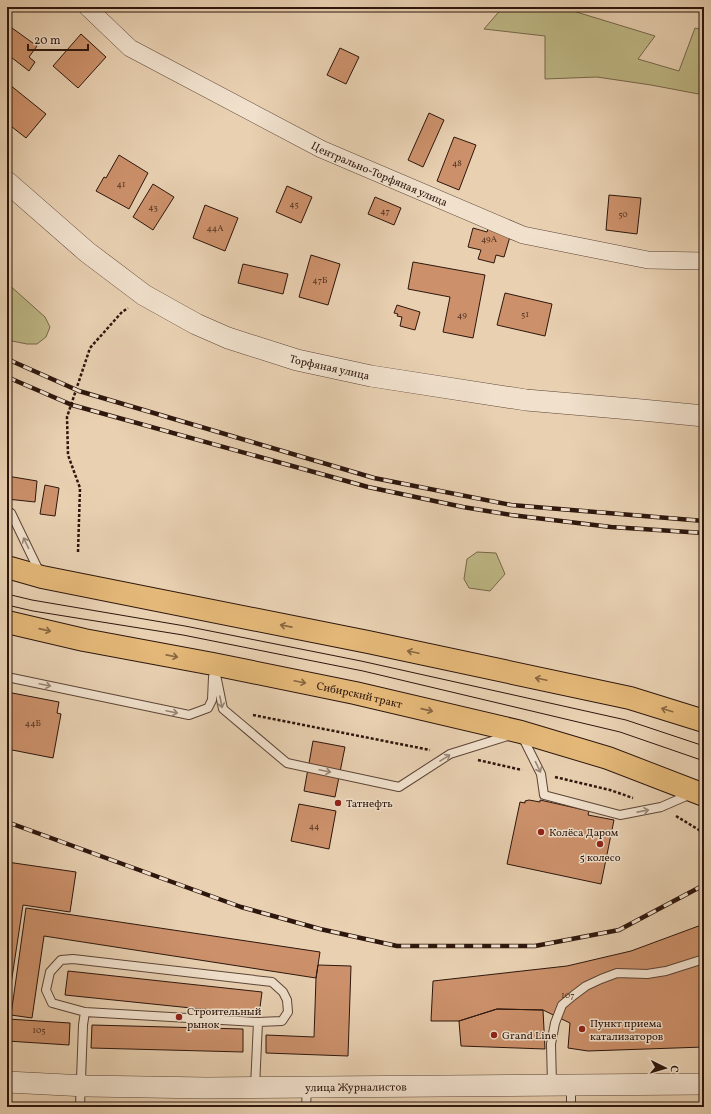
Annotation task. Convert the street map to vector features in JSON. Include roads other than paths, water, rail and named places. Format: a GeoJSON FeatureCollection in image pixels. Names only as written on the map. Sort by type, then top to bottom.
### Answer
{"type":"FeatureCollection","features":[{"type":"Feature","properties":{"kind":"main road"},"geometry":{"type":"LineString","coordinates":[[7,567],[42,577],[360,640],[622,696],[704,721]]}},
{"type":"Feature","properties":{"kind":"main road","name":"Сибирский тракт"},"geometry":{"type":"LineString","coordinates":[[7,622],[84,640],[213,664],[355,693],[521,732],[608,758],[700,793]]}},
{"type":"Feature","properties":{"kind":"street","name":"Центрально-Торфяная улица"},"geometry":{"type":"LineString","coordinates":[[87,7],[130,48],[314,145],[523,235],[648,260],[704,261]]}},
{"type":"Feature","properties":{"kind":"street","name":"Торфяная улица"},"geometry":{"type":"LineString","coordinates":[[7,182],[87,252],[144,295],[196,324],[228,338],[297,360],[371,376],[526,400],[704,416]]}},
{"type":"Feature","properties":{"kind":"street","name":"улица Журналистов"},"geometry":{"type":"LineString","coordinates":[[7,1082],[81,1086],[208,1088],[704,1084]]}},
{"type":"Feature","properties":{"kind":"lane"},"geometry":{"type":"LineString","coordinates":[[7,512],[11,513],[42,577]]}},
{"type":"Feature","properties":{"kind":"lane"},"geometry":{"type":"LineString","coordinates":[[7,677],[189,715],[208,708],[212,700],[213,664]]}},
{"type":"Feature","properties":{"kind":"lane"},"geometry":{"type":"LineString","coordinates":[[213,664],[222,709],[287,763],[398,787],[450,754],[521,732],[541,774],[544,795],[620,815],[661,807],[700,793]]}},
{"type":"Feature","properties":{"kind":"lane"},"geometry":{"type":"LineString","coordinates":[[73,959],[272,982],[283,992],[287,1000],[288,1012],[282,1021],[258,1022],[85,1012],[52,1003],[46,990],[50,972],[61,960],[73,959]]}},
{"type":"Feature","properties":{"kind":"lane"},"geometry":{"type":"LineString","coordinates":[[571,1107],[562,1084],[551,1044],[555,1023],[562,1005],[586,986],[616,973],[647,974],[666,971],[704,959]]}},
{"type":"Feature","properties":{"kind":"lane"},"geometry":{"type":"LineString","coordinates":[[80,1107],[83,1025],[85,1012]]}},
{"type":"Feature","properties":{"kind":"lane"},"geometry":{"type":"LineString","coordinates":[[255,1087],[258,1022]]}},
{"type":"Feature","properties":{"kind":"lane"},"geometry":{"type":"LineString","coordinates":[[306,1107],[307,1087]]}},
{"type":"Feature","properties":{"kind":"tram line"},"geometry":{"type":"LineString","coordinates":[[7,594],[32,600],[185,626],[361,661],[626,720],[704,746]]}},
{"type":"Feature","properties":{"kind":"tram line"},"geometry":{"type":"LineString","coordinates":[[7,605],[33,611],[183,635],[363,671],[620,732],[704,761]]}},
{"type":"Feature","properties":{"kind":"railway"},"geometry":{"type":"LineString","coordinates":[[7,359],[79,391],[374,478],[511,505],[704,521]]}},
{"type":"Feature","properties":{"kind":"railway"},"geometry":{"type":"LineString","coordinates":[[7,377],[72,405],[368,487],[463,507],[511,515],[611,527],[704,533]]}},
{"type":"Feature","properties":{"kind":"railway"},"geometry":{"type":"LineString","coordinates":[[7,822],[241,907],[320,929],[397,946],[535,946],[619,930],[704,885]]}},
{"type":"Feature","properties":{"kind":"place","name":"Татнефть"},"geometry":{"type":"Point","coordinates":[338,803]}},
{"type":"Feature","properties":{"kind":"place","name":"Колёса Даром"},"geometry":{"type":"Point","coordinates":[541,832]}},
{"type":"Feature","properties":{"kind":"place","name":"5 колесо"},"geometry":{"type":"Point","coordinates":[600,844]}},
{"type":"Feature","properties":{"kind":"place","name":"Строительный рынок"},"geometry":{"type":"Point","coordinates":[179,1017]}},
{"type":"Feature","properties":{"kind":"place","name":"Пункт приема катализаторов"},"geometry":{"type":"Point","coordinates":[582,1029]}},
{"type":"Feature","properties":{"kind":"place","name":"Grand Line"},"geometry":{"type":"Point","coordinates":[494,1035]}}]}
